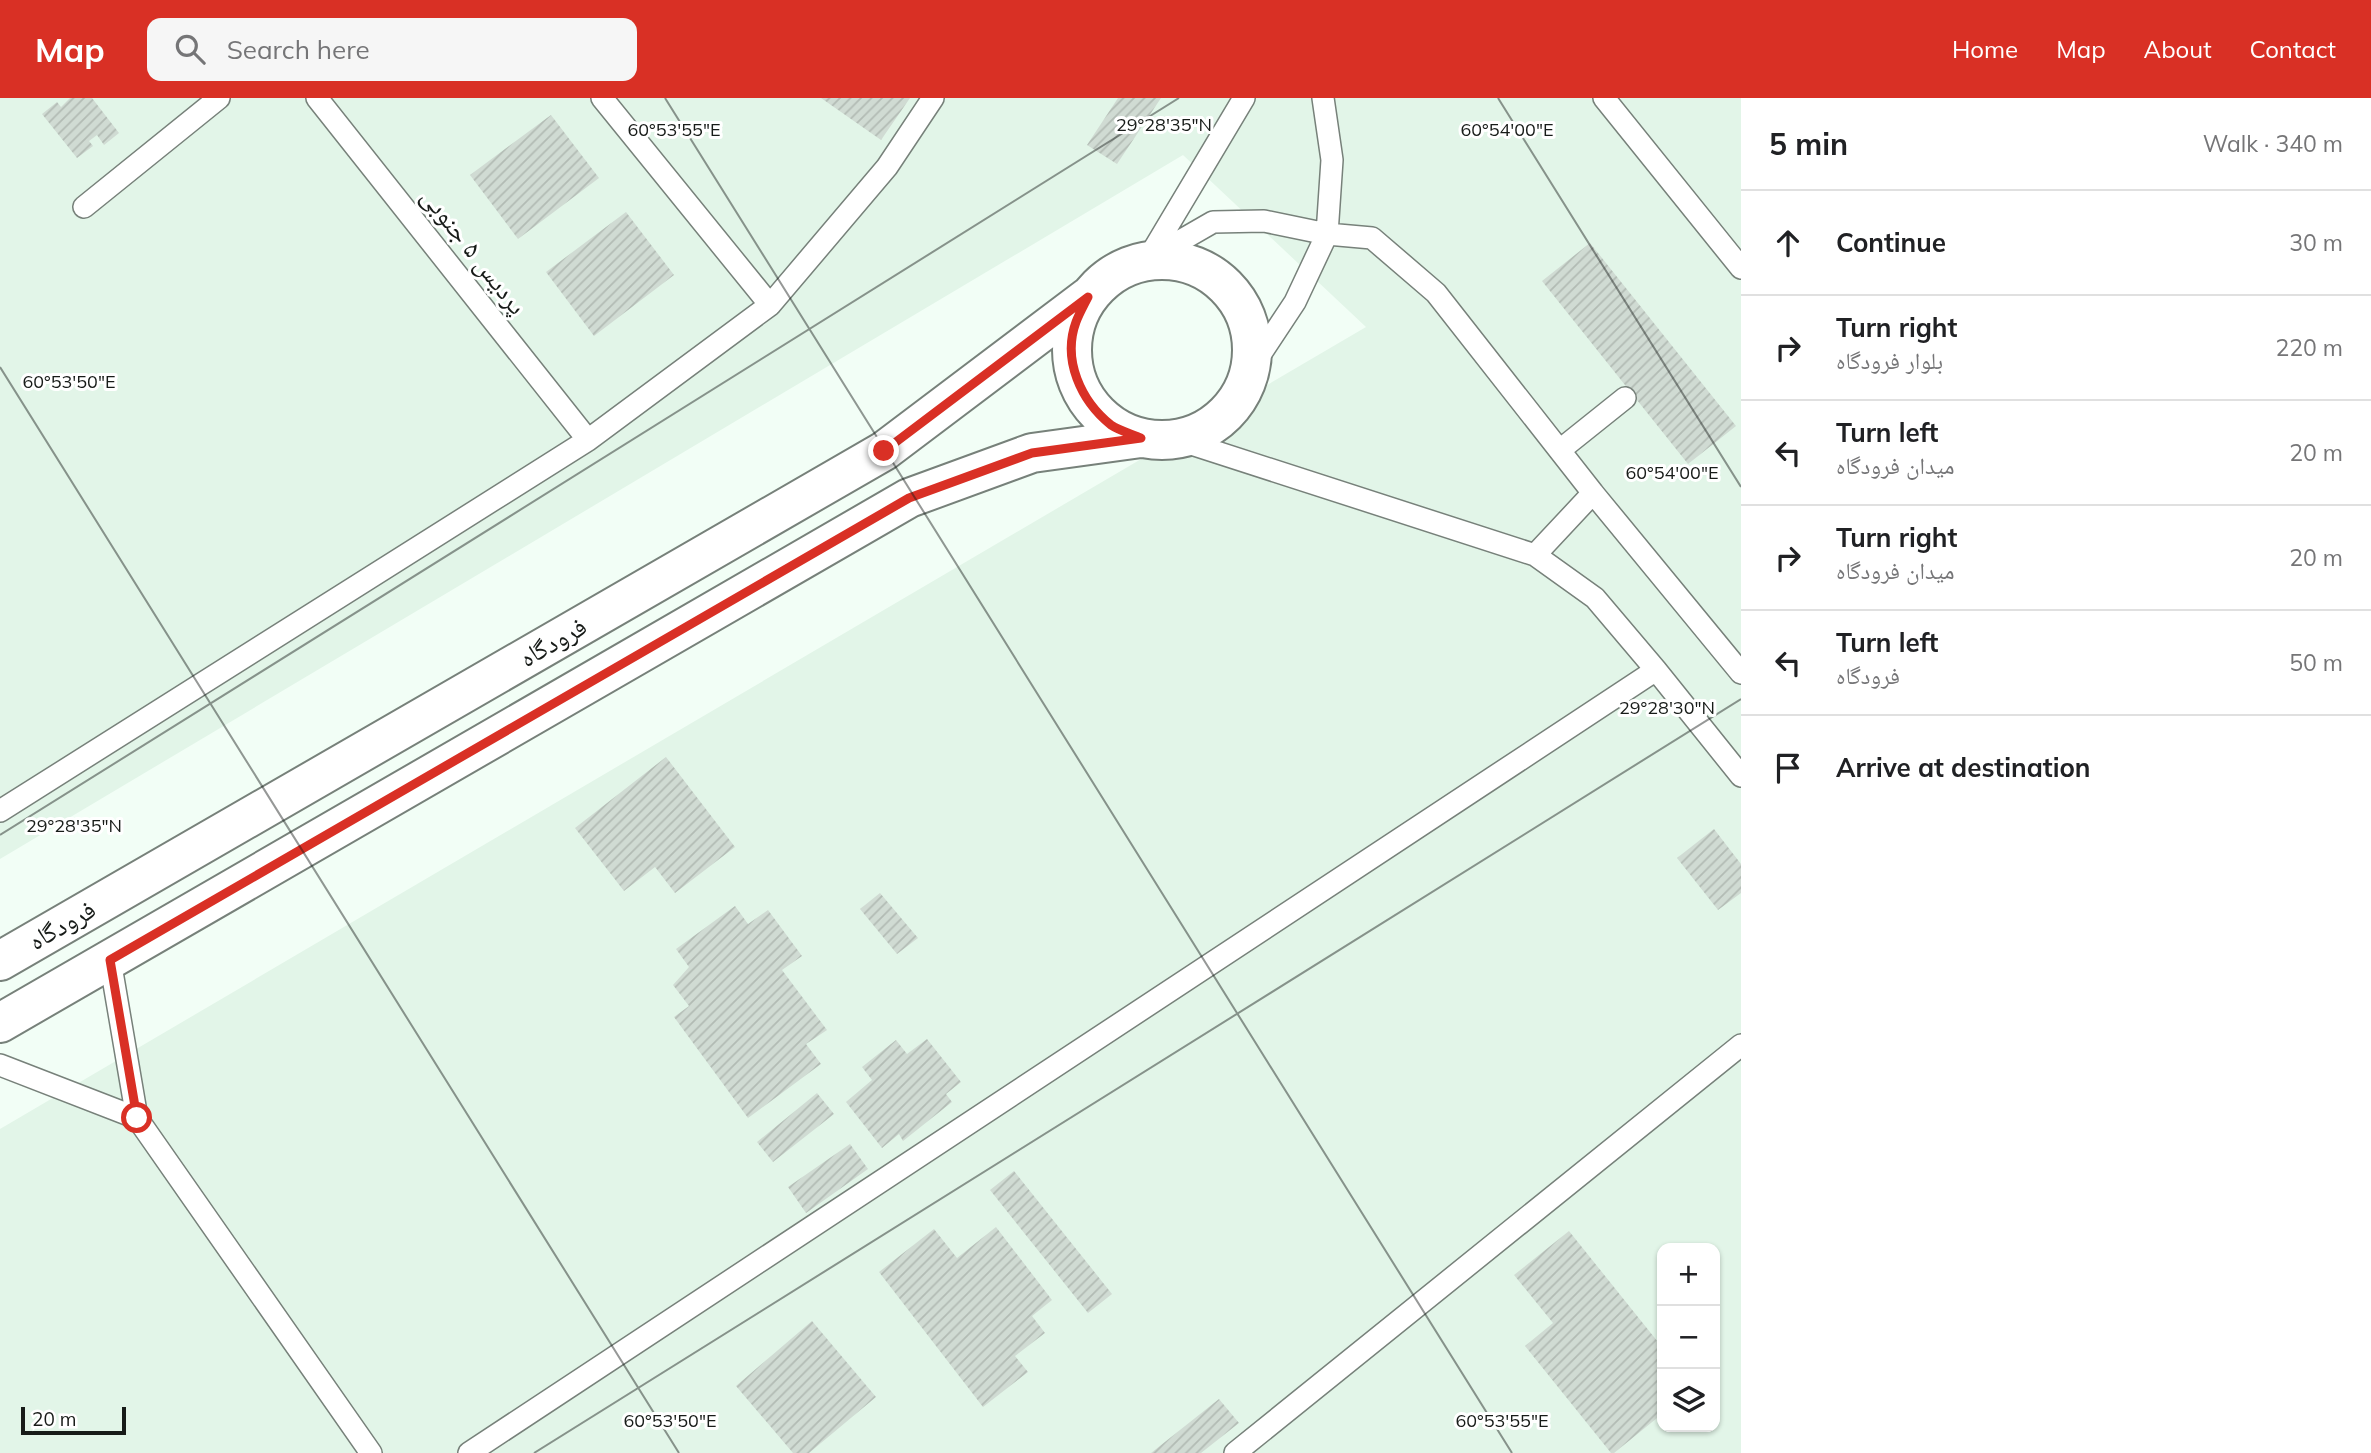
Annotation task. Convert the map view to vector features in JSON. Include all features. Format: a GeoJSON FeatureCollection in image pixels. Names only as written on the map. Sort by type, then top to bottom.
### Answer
{"type":"FeatureCollection","features":[{"type":"Feature","properties":{"kind":"main road"},"geometry":{"type":"LineString","coordinates":[[0,1023],[909,498],[1032,453],[1159,438],[1202,430],[1224,415],[1241,395],[1250,370],[1252,340],[1245,312],[1228,287],[1205,270],[1177,260],[1147,260],[1124,267],[1104,280],[1088,297],[1075,324],[1071,353],[1077,382],[1092,408],[1114,427],[1159,438]]}},
{"type":"Feature","properties":{"kind":"main road","name":"فرودگاه"},"geometry":{"type":"LineString","coordinates":[[0,961],[884,451],[1088,297]]}},
{"type":"Feature","properties":{"kind":"lane"},"geometry":{"type":"LineString","coordinates":[[84,207],[219,98]]}},
{"type":"Feature","properties":{"kind":"lane","name":"پردیس ۵ جنوبی"},"geometry":{"type":"LineString","coordinates":[[317,98],[588,440]]}},
{"type":"Feature","properties":{"kind":"lane"},"geometry":{"type":"LineString","coordinates":[[602,98],[770,305]]}},
{"type":"Feature","properties":{"kind":"lane"},"geometry":{"type":"LineString","coordinates":[[0,811],[588,440],[770,305],[887,167],[933,98]]}},
{"type":"Feature","properties":{"kind":"lane"},"geometry":{"type":"LineString","coordinates":[[1147,260],[1244,98]]}},
{"type":"Feature","properties":{"kind":"lane"},"geometry":{"type":"LineString","coordinates":[[1250,370],[1296,302],[1327,234],[1332,160],[1323,98]]}},
{"type":"Feature","properties":{"kind":"lane"},"geometry":{"type":"LineString","coordinates":[[1604,98],[1741,268]]}},
{"type":"Feature","properties":{"kind":"lane"},"geometry":{"type":"LineString","coordinates":[[1147,260],[1213,222],[1264,221],[1327,234],[1372,238],[1436,293],[1593,493],[1741,673]]}},
{"type":"Feature","properties":{"kind":"lane"},"geometry":{"type":"LineString","coordinates":[[1560,450],[1625,398]]}},
{"type":"Feature","properties":{"kind":"lane"},"geometry":{"type":"LineString","coordinates":[[1159,438],[1535,555],[1595,598],[1741,776]]}},
{"type":"Feature","properties":{"kind":"lane"},"geometry":{"type":"LineString","coordinates":[[1535,555],[1593,493]]}},
{"type":"Feature","properties":{"kind":"lane"},"geometry":{"type":"LineString","coordinates":[[469,1453],[1656,670]]}},
{"type":"Feature","properties":{"kind":"lane"},"geometry":{"type":"LineString","coordinates":[[110,960],[137,1118],[371,1453]]}},
{"type":"Feature","properties":{"kind":"lane"},"geometry":{"type":"LineString","coordinates":[[1235,1453],[1741,1045]]}},
{"type":"Feature","properties":{"kind":"lane"},"geometry":{"type":"LineString","coordinates":[[0,1065],[137,1118]]}},
{"type":"Feature","properties":{"kind":"shaded area"},"geometry":{"type":"Polygon","coordinates":[[[0,98],[1741,98],[1741,1453],[0,1453],[0,1129],[1366,327],[1183,155],[0,859],[0,98]]]}},
{"type":"Feature","properties":{"kind":"building"},"geometry":{"type":"Polygon","coordinates":[[[70,98],[92,98],[119,133],[104,145],[97,135],[89,141],[93,146],[77,158],[42,114],[57,102],[61,107],[70,98]]]}},
{"type":"Feature","properties":{"kind":"building"},"geometry":{"type":"Polygon","coordinates":[[[821,98],[910,98],[881,140],[821,98]]]}},
{"type":"Feature","properties":{"kind":"building"},"geometry":{"type":"Polygon","coordinates":[[[1118,98],[1161,98],[1117,164],[1087,145],[1118,98]]]}},
{"type":"Feature","properties":{"kind":"building"},"geometry":{"type":"Polygon","coordinates":[[[551,115],[599,178],[518,239],[470,175],[551,115]]]}},
{"type":"Feature","properties":{"kind":"building"},"geometry":{"type":"Polygon","coordinates":[[[626,212],[674,275],[594,336],[546,272],[626,212]]]}},
{"type":"Feature","properties":{"kind":"building"},"geometry":{"type":"Polygon","coordinates":[[[1590,243],[1736,426],[1688,464],[1542,281],[1590,243]]]}},
{"type":"Feature","properties":{"kind":"building"},"geometry":{"type":"Polygon","coordinates":[[[666,757],[735,847],[675,893],[655,867],[624,891],[575,828],[666,757]]]}},
{"type":"Feature","properties":{"kind":"building"},"geometry":{"type":"Polygon","coordinates":[[[1714,829],[1741,864],[1741,893],[1718,910],[1677,858],[1714,829]]]}},
{"type":"Feature","properties":{"kind":"building"},"geometry":{"type":"Polygon","coordinates":[[[880,893],[918,938],[897,954],[860,909],[880,893]]]}},
{"type":"Feature","properties":{"kind":"building"},"geometry":{"type":"Polygon","coordinates":[[[735,906],[748,924],[768,910],[802,956],[782,970],[827,1030],[806,1044],[821,1064],[748,1118],[674,1017],[689,1006],[673,985],[689,967],[676,949],[735,906]]]}},
{"type":"Feature","properties":{"kind":"building"},"geometry":{"type":"Polygon","coordinates":[[[927,1039],[961,1082],[946,1094],[952,1102],[903,1141],[899,1134],[882,1148],[846,1102],[872,1080],[862,1067],[896,1040],[907,1054],[927,1039]]]}},
{"type":"Feature","properties":{"kind":"building"},"geometry":{"type":"Polygon","coordinates":[[[817,1093],[834,1114],[773,1162],[757,1142],[817,1093]]]}},
{"type":"Feature","properties":{"kind":"building"},"geometry":{"type":"Polygon","coordinates":[[[850,1144],[868,1169],[806,1213],[788,1187],[850,1144]]]}},
{"type":"Feature","properties":{"kind":"building"},"geometry":{"type":"Polygon","coordinates":[[[1014,1171],[1112,1294],[1088,1313],[990,1190],[1014,1171]]]}},
{"type":"Feature","properties":{"kind":"building"},"geometry":{"type":"Polygon","coordinates":[[[996,1227],[1052,1300],[1032,1316],[1045,1333],[1015,1356],[1028,1372],[983,1407],[879,1272],[934,1229],[957,1258],[996,1227]]]}},
{"type":"Feature","properties":{"kind":"building"},"geometry":{"type":"Polygon","coordinates":[[[1569,1231],[1657,1341],[1657,1418],[1614,1453],[1611,1453],[1525,1346],[1553,1323],[1514,1275],[1569,1231]]]}},
{"type":"Feature","properties":{"kind":"building"},"geometry":{"type":"Polygon","coordinates":[[[812,1321],[876,1397],[809,1453],[793,1453],[736,1386],[812,1321]]]}},
{"type":"Feature","properties":{"kind":"building"},"geometry":{"type":"Polygon","coordinates":[[[1219,1399],[1239,1423],[1201,1453],[1151,1453],[1219,1399]]]}},
{"type":"Feature","properties":{"kind":"route"},"geometry":{"type":"LineString","coordinates":[[137,1118],[110,960],[909,498],[1032,453],[1141,438],[1114,427],[1092,408],[1077,382],[1071,353],[1075,324],[1088,297],[998,368],[884,451]]}}]}
